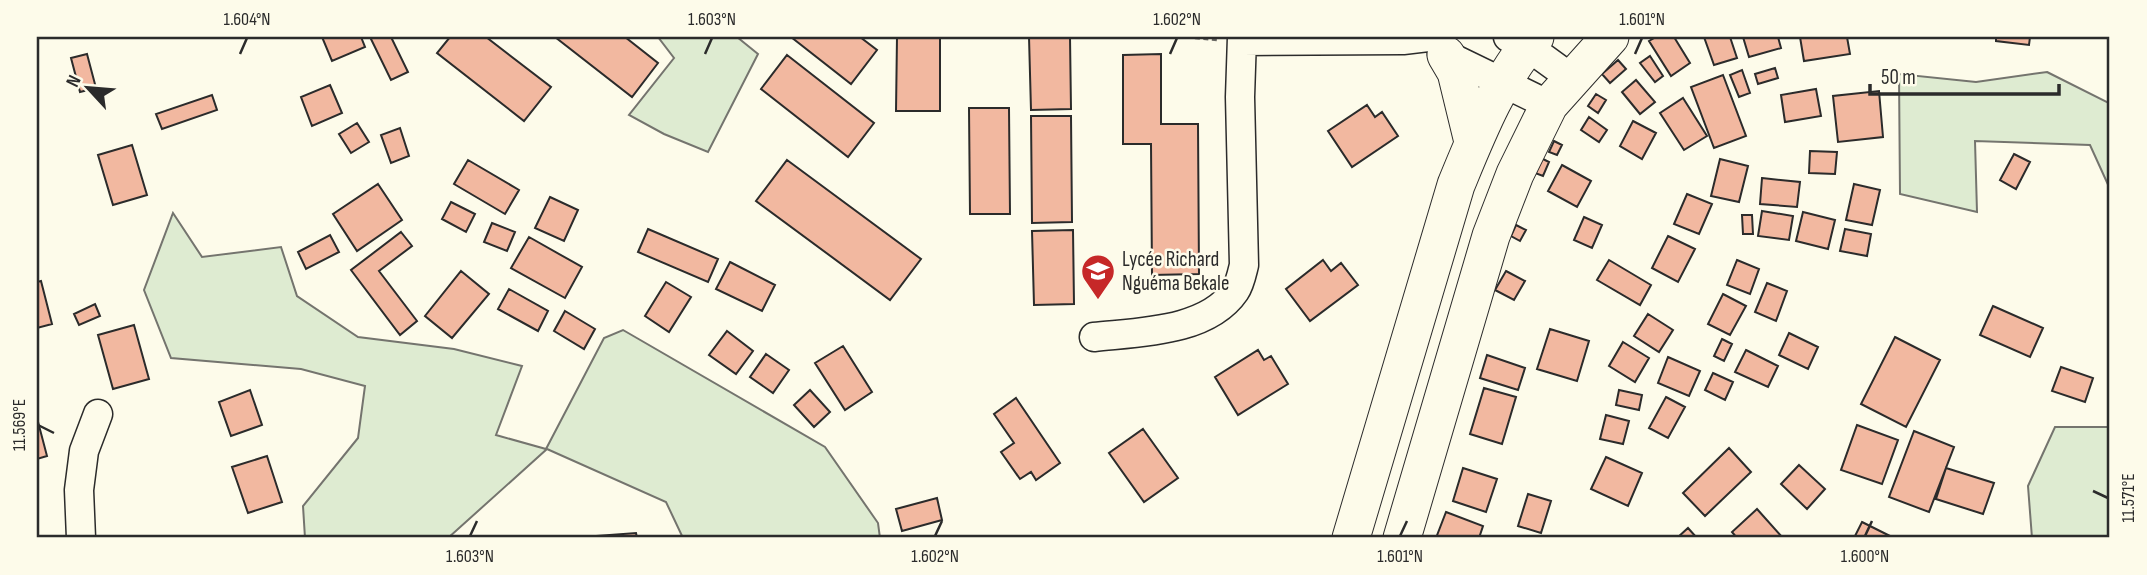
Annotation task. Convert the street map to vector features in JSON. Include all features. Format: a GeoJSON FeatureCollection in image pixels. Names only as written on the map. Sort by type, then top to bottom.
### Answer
{"type":"FeatureCollection","features":[{"type":"Feature","properties":{"kind":"main road"},"geometry":{"type":"LineString","coordinates":[[1402,538],[1491,236],[1516,174],[1560,92],[1610,37]]}},
{"type":"Feature","properties":{"kind":"main road"},"geometry":{"type":"LineString","coordinates":[[1351,538],[1456,185],[1473,142],[1523,40]]}},
{"type":"Feature","properties":{"kind":"main road"},"geometry":{"type":"LineString","coordinates":[[1430,44],[1455,72],[1473,142]]}},
{"type":"Feature","properties":{"kind":"street"},"geometry":{"type":"LineString","coordinates":[[1094,337],[1174,328],[1221,307],[1237,289],[1244,265],[1240,97],[1242,39],[1430,44],[1503,84],[1560,92]]}},
{"type":"Feature","properties":{"kind":"street"},"geometry":{"type":"LineString","coordinates":[[1523,40],[1560,92]]}},
{"type":"Feature","properties":{"kind":"street"},"geometry":{"type":"LineString","coordinates":[[80,538],[79,490],[84,451],[98,414]]}},
{"type":"Feature","properties":{"kind":"green space"},"geometry":{"type":"Polygon","coordinates":[[[658,37],[737,37],[758,54],[708,152],[664,134],[629,115],[674,58],[658,37]]]}},
{"type":"Feature","properties":{"kind":"green space"},"geometry":{"type":"Polygon","coordinates":[[[2047,72],[2109,103],[2110,189],[2090,145],[1975,141],[1977,212],[1900,194],[1899,74],[1976,82],[2047,72]]]}},
{"type":"Feature","properties":{"kind":"green space"},"geometry":{"type":"Polygon","coordinates":[[[173,213],[202,257],[281,247],[297,296],[358,337],[454,349],[522,366],[496,435],[546,449],[604,338],[623,330],[825,447],[878,523],[880,538],[683,538],[666,502],[547,449],[448,538],[305,538],[303,506],[358,438],[365,386],[301,369],[171,358],[144,290],[173,213]]]}},
{"type":"Feature","properties":{"kind":"green space"},"geometry":{"type":"Polygon","coordinates":[[[2055,427],[2110,427],[2110,538],[2032,538],[2028,486],[2055,427]]]}},
{"type":"Feature","properties":{"kind":"building"},"geometry":{"type":"Polygon","coordinates":[[[322,37],[361,37],[365,47],[332,61],[322,37]]]}},
{"type":"Feature","properties":{"kind":"building"},"geometry":{"type":"Polygon","coordinates":[[[370,37],[391,37],[408,72],[391,80],[370,37]]]}},
{"type":"Feature","properties":{"kind":"building"},"geometry":{"type":"Polygon","coordinates":[[[450,37],[486,37],[551,87],[524,121],[437,53],[450,37]]]}},
{"type":"Feature","properties":{"kind":"building"},"geometry":{"type":"Polygon","coordinates":[[[555,37],[625,37],[658,63],[632,97],[555,37]]]}},
{"type":"Feature","properties":{"kind":"building"},"geometry":{"type":"Polygon","coordinates":[[[791,37],[860,37],[877,50],[851,84],[791,37]]]}},
{"type":"Feature","properties":{"kind":"building"},"geometry":{"type":"Polygon","coordinates":[[[897,37],[940,37],[940,111],[896,111],[897,37]]]}},
{"type":"Feature","properties":{"kind":"building"},"geometry":{"type":"Polygon","coordinates":[[[1029,37],[1070,37],[1071,109],[1031,110],[1029,37]]]}},
{"type":"Feature","properties":{"kind":"building"},"geometry":{"type":"Polygon","coordinates":[[[1656,37],[1674,37],[1690,63],[1671,76],[1649,41],[1656,37]]]}},
{"type":"Feature","properties":{"kind":"building"},"geometry":{"type":"Polygon","coordinates":[[[1704,37],[1730,37],[1737,58],[1714,65],[1704,37]]]}},
{"type":"Feature","properties":{"kind":"building"},"geometry":{"type":"Polygon","coordinates":[[[1743,37],[1778,37],[1781,48],[1749,57],[1743,37]]]}},
{"type":"Feature","properties":{"kind":"building"},"geometry":{"type":"Polygon","coordinates":[[[1800,37],[1847,37],[1850,54],[1804,61],[1800,37]]]}},
{"type":"Feature","properties":{"kind":"building"},"geometry":{"type":"Polygon","coordinates":[[[1996,37],[2030,37],[2029,45],[1996,41],[1996,37]]]}},
{"type":"Feature","properties":{"kind":"building"},"geometry":{"type":"Polygon","coordinates":[[[87,54],[96,88],[80,92],[71,58],[87,54]]]}},
{"type":"Feature","properties":{"kind":"building"},"geometry":{"type":"Polygon","coordinates":[[[1161,54],[1161,124],[1198,124],[1199,274],[1152,275],[1151,144],[1123,144],[1123,55],[1161,54]]]}},
{"type":"Feature","properties":{"kind":"building"},"geometry":{"type":"Polygon","coordinates":[[[787,55],[874,123],[848,157],[761,89],[787,55]]]}},
{"type":"Feature","properties":{"kind":"building"},"geometry":{"type":"Polygon","coordinates":[[[1650,56],[1663,76],[1655,82],[1640,63],[1650,56]]]}},
{"type":"Feature","properties":{"kind":"building"},"geometry":{"type":"Polygon","coordinates":[[[1618,60],[1626,69],[1610,83],[1602,74],[1618,60]]]}},
{"type":"Feature","properties":{"kind":"building"},"geometry":{"type":"Polygon","coordinates":[[[1775,68],[1778,78],[1758,84],[1755,74],[1775,68]]]}},
{"type":"Feature","properties":{"kind":"building"},"geometry":{"type":"Polygon","coordinates":[[[1742,70],[1750,93],[1739,97],[1730,75],[1742,70]]]}},
{"type":"Feature","properties":{"kind":"building"},"geometry":{"type":"Polygon","coordinates":[[[1723,75],[1746,136],[1714,148],[1691,87],[1723,75]]]}},
{"type":"Feature","properties":{"kind":"building"},"geometry":{"type":"Polygon","coordinates":[[[1636,80],[1655,102],[1640,114],[1622,92],[1636,80]]]}},
{"type":"Feature","properties":{"kind":"building"},"geometry":{"type":"Polygon","coordinates":[[[330,85],[342,113],[312,126],[301,97],[330,85]]]}},
{"type":"Feature","properties":{"kind":"building"},"geometry":{"type":"Polygon","coordinates":[[[1816,89],[1821,116],[1785,122],[1781,95],[1816,89]]]}},
{"type":"Feature","properties":{"kind":"building"},"geometry":{"type":"Polygon","coordinates":[[[1879,91],[1883,137],[1838,142],[1833,96],[1879,91]]]}},
{"type":"Feature","properties":{"kind":"building"},"geometry":{"type":"Polygon","coordinates":[[[1596,94],[1606,100],[1598,113],[1588,106],[1596,94]]]}},
{"type":"Feature","properties":{"kind":"building"},"geometry":{"type":"Polygon","coordinates":[[[212,95],[217,110],[162,129],[156,114],[212,95]]]}},
{"type":"Feature","properties":{"kind":"building"},"geometry":{"type":"Polygon","coordinates":[[[1683,98],[1707,136],[1684,150],[1660,113],[1683,98]]]}},
{"type":"Feature","properties":{"kind":"building"},"geometry":{"type":"Polygon","coordinates":[[[1367,105],[1375,117],[1382,112],[1398,136],[1352,167],[1328,131],[1367,105]]]}},
{"type":"Feature","properties":{"kind":"building"},"geometry":{"type":"Polygon","coordinates":[[[969,108],[1009,108],[1010,214],[970,214],[969,108]]]}},
{"type":"Feature","properties":{"kind":"building"},"geometry":{"type":"Polygon","coordinates":[[[1031,116],[1071,116],[1072,222],[1032,223],[1031,116]]]}},
{"type":"Feature","properties":{"kind":"building"},"geometry":{"type":"Polygon","coordinates":[[[1589,117],[1607,130],[1599,142],[1581,130],[1589,117]]]}},
{"type":"Feature","properties":{"kind":"building"},"geometry":{"type":"Polygon","coordinates":[[[1633,121],[1656,133],[1642,159],[1620,146],[1633,121]]]}},
{"type":"Feature","properties":{"kind":"building"},"geometry":{"type":"Polygon","coordinates":[[[357,123],[369,142],[351,153],[339,134],[357,123]]]}},
{"type":"Feature","properties":{"kind":"building"},"geometry":{"type":"Polygon","coordinates":[[[400,128],[409,156],[391,163],[381,135],[400,128]]]}},
{"type":"Feature","properties":{"kind":"building"},"geometry":{"type":"Polygon","coordinates":[[[1554,141],[1562,145],[1557,155],[1549,152],[1554,141]]]}},
{"type":"Feature","properties":{"kind":"building"},"geometry":{"type":"Polygon","coordinates":[[[132,145],[147,195],[113,205],[98,155],[132,145]]]}},
{"type":"Feature","properties":{"kind":"building"},"geometry":{"type":"Polygon","coordinates":[[[1810,151],[1837,152],[1835,174],[1809,173],[1810,151]]]}},
{"type":"Feature","properties":{"kind":"building"},"geometry":{"type":"Polygon","coordinates":[[[2014,154],[2030,162],[2016,189],[2000,180],[2014,154]]]}},
{"type":"Feature","properties":{"kind":"building"},"geometry":{"type":"Polygon","coordinates":[[[1541,158],[1549,162],[1543,176],[1535,173],[1541,158]]]}},
{"type":"Feature","properties":{"kind":"building"},"geometry":{"type":"Polygon","coordinates":[[[1720,159],[1748,166],[1739,202],[1711,196],[1720,159]]]}},
{"type":"Feature","properties":{"kind":"building"},"geometry":{"type":"Polygon","coordinates":[[[468,160],[519,190],[505,214],[454,184],[468,160]]]}},
{"type":"Feature","properties":{"kind":"building"},"geometry":{"type":"Polygon","coordinates":[[[787,160],[921,259],[890,300],[756,201],[787,160]]]}},
{"type":"Feature","properties":{"kind":"building"},"geometry":{"type":"Polygon","coordinates":[[[1562,165],[1591,181],[1577,207],[1548,191],[1562,165]]]}},
{"type":"Feature","properties":{"kind":"building"},"geometry":{"type":"Polygon","coordinates":[[[1762,178],[1800,182],[1797,207],[1760,204],[1762,178]]]}},
{"type":"Feature","properties":{"kind":"building"},"geometry":{"type":"Polygon","coordinates":[[[378,184],[402,220],[357,251],[333,214],[378,184]]]}},
{"type":"Feature","properties":{"kind":"building"},"geometry":{"type":"Polygon","coordinates":[[[1854,184],[1880,190],[1872,225],[1846,220],[1854,184]]]}},
{"type":"Feature","properties":{"kind":"building"},"geometry":{"type":"Polygon","coordinates":[[[1687,194],[1712,204],[1699,234],[1674,224],[1687,194]]]}},
{"type":"Feature","properties":{"kind":"building"},"geometry":{"type":"Polygon","coordinates":[[[550,197],[578,210],[564,241],[535,228],[550,197]]]}},
{"type":"Feature","properties":{"kind":"building"},"geometry":{"type":"Polygon","coordinates":[[[451,202],[475,214],[466,232],[442,219],[451,202]]]}},
{"type":"Feature","properties":{"kind":"building"},"geometry":{"type":"Polygon","coordinates":[[[1762,211],[1793,216],[1789,240],[1758,236],[1762,211]]]}},
{"type":"Feature","properties":{"kind":"building"},"geometry":{"type":"Polygon","coordinates":[[[1803,212],[1835,220],[1828,249],[1796,241],[1803,212]]]}},
{"type":"Feature","properties":{"kind":"building"},"geometry":{"type":"Polygon","coordinates":[[[1742,215],[1752,215],[1753,234],[1743,234],[1742,215]]]}},
{"type":"Feature","properties":{"kind":"building"},"geometry":{"type":"Polygon","coordinates":[[[1584,217],[1602,225],[1592,248],[1574,240],[1584,217]]]}},
{"type":"Feature","properties":{"kind":"building"},"geometry":{"type":"Polygon","coordinates":[[[492,223],[515,232],[507,251],[484,242],[492,223]]]}},
{"type":"Feature","properties":{"kind":"building"},"geometry":{"type":"Polygon","coordinates":[[[1516,225],[1526,230],[1520,241],[1511,236],[1516,225]]]}},
{"type":"Feature","properties":{"kind":"building"},"geometry":{"type":"Polygon","coordinates":[[[648,229],[718,259],[708,282],[638,252],[648,229]]]}},
{"type":"Feature","properties":{"kind":"building"},"geometry":{"type":"Polygon","coordinates":[[[1845,229],[1871,234],[1867,256],[1840,251],[1845,229]]]}},
{"type":"Feature","properties":{"kind":"building"},"geometry":{"type":"Polygon","coordinates":[[[1073,230],[1074,304],[1034,305],[1032,231],[1073,230]]]}},
{"type":"Feature","properties":{"kind":"building"},"geometry":{"type":"Polygon","coordinates":[[[401,232],[412,246],[379,271],[417,321],[400,335],[351,270],[401,232]]]}},
{"type":"Feature","properties":{"kind":"building"},"geometry":{"type":"Polygon","coordinates":[[[330,235],[339,252],[306,269],[298,252],[330,235]]]}},
{"type":"Feature","properties":{"kind":"building"},"geometry":{"type":"Polygon","coordinates":[[[1668,236],[1695,249],[1678,282],[1652,268],[1668,236]]]}},
{"type":"Feature","properties":{"kind":"building"},"geometry":{"type":"Polygon","coordinates":[[[529,237],[582,267],[565,298],[511,268],[529,237]]]}},
{"type":"Feature","properties":{"kind":"building"},"geometry":{"type":"Polygon","coordinates":[[[1323,260],[1331,271],[1341,263],[1358,285],[1310,321],[1286,289],[1323,260]]]}},
{"type":"Feature","properties":{"kind":"building"},"geometry":{"type":"Polygon","coordinates":[[[1609,260],[1651,285],[1640,305],[1597,280],[1609,260]]]}},
{"type":"Feature","properties":{"kind":"building"},"geometry":{"type":"Polygon","coordinates":[[[1737,260],[1759,269],[1750,294],[1727,285],[1737,260]]]}},
{"type":"Feature","properties":{"kind":"building"},"geometry":{"type":"Polygon","coordinates":[[[730,262],[775,285],[762,311],[716,289],[730,262]]]}},
{"type":"Feature","properties":{"kind":"building"},"geometry":{"type":"Polygon","coordinates":[[[461,271],[489,294],[452,338],[425,316],[461,271]]]}},
{"type":"Feature","properties":{"kind":"building"},"geometry":{"type":"Polygon","coordinates":[[[1506,271],[1525,281],[1514,300],[1495,290],[1506,271]]]}},
{"type":"Feature","properties":{"kind":"building"},"geometry":{"type":"Polygon","coordinates":[[[41,281],[52,324],[37,328],[37,282],[41,281]]]}},
{"type":"Feature","properties":{"kind":"building"},"geometry":{"type":"Polygon","coordinates":[[[666,282],[691,297],[669,332],[645,316],[666,282]]]}},
{"type":"Feature","properties":{"kind":"building"},"geometry":{"type":"Polygon","coordinates":[[[1767,283],[1787,291],[1776,321],[1755,312],[1767,283]]]}},
{"type":"Feature","properties":{"kind":"building"},"geometry":{"type":"Polygon","coordinates":[[[509,289],[548,311],[538,331],[498,309],[509,289]]]}},
{"type":"Feature","properties":{"kind":"building"},"geometry":{"type":"Polygon","coordinates":[[[1723,294],[1746,306],[1730,335],[1708,324],[1723,294]]]}},
{"type":"Feature","properties":{"kind":"building"},"geometry":{"type":"Polygon","coordinates":[[[95,304],[100,316],[79,325],[74,314],[95,304]]]}},
{"type":"Feature","properties":{"kind":"building"},"geometry":{"type":"Polygon","coordinates":[[[1993,306],[2043,328],[2030,357],[1980,335],[1993,306]]]}},
{"type":"Feature","properties":{"kind":"building"},"geometry":{"type":"Polygon","coordinates":[[[565,311],[595,329],[584,349],[554,331],[565,311]]]}},
{"type":"Feature","properties":{"kind":"building"},"geometry":{"type":"Polygon","coordinates":[[[1648,314],[1673,330],[1659,352],[1634,336],[1648,314]]]}},
{"type":"Feature","properties":{"kind":"building"},"geometry":{"type":"Polygon","coordinates":[[[134,325],[149,379],[113,389],[98,335],[134,325]]]}},
{"type":"Feature","properties":{"kind":"building"},"geometry":{"type":"Polygon","coordinates":[[[1550,329],[1589,341],[1577,381],[1537,369],[1550,329]]]}},
{"type":"Feature","properties":{"kind":"building"},"geometry":{"type":"Polygon","coordinates":[[[727,331],[753,351],[736,374],[709,355],[727,331]]]}},
{"type":"Feature","properties":{"kind":"building"},"geometry":{"type":"Polygon","coordinates":[[[1789,333],[1818,347],[1808,369],[1779,355],[1789,333]]]}},
{"type":"Feature","properties":{"kind":"building"},"geometry":{"type":"Polygon","coordinates":[[[1895,337],[1940,360],[1906,427],[1861,404],[1895,337]]]}},
{"type":"Feature","properties":{"kind":"building"},"geometry":{"type":"Polygon","coordinates":[[[1722,339],[1732,344],[1724,361],[1714,356],[1722,339]]]}},
{"type":"Feature","properties":{"kind":"building"},"geometry":{"type":"Polygon","coordinates":[[[1623,342],[1649,358],[1635,382],[1609,366],[1623,342]]]}},
{"type":"Feature","properties":{"kind":"building"},"geometry":{"type":"Polygon","coordinates":[[[843,346],[872,392],[845,410],[815,363],[843,346]]]}},
{"type":"Feature","properties":{"kind":"building"},"geometry":{"type":"Polygon","coordinates":[[[1258,350],[1264,360],[1271,356],[1288,384],[1238,415],[1215,377],[1258,350]]]}},
{"type":"Feature","properties":{"kind":"building"},"geometry":{"type":"Polygon","coordinates":[[[1746,350],[1778,366],[1768,387],[1735,372],[1746,350]]]}},
{"type":"Feature","properties":{"kind":"building"},"geometry":{"type":"Polygon","coordinates":[[[766,354],[789,370],[773,393],[750,377],[766,354]]]}},
{"type":"Feature","properties":{"kind":"building"},"geometry":{"type":"Polygon","coordinates":[[[1487,355],[1525,368],[1518,390],[1480,378],[1487,355]]]}},
{"type":"Feature","properties":{"kind":"building"},"geometry":{"type":"Polygon","coordinates":[[[1668,357],[1700,371],[1689,396],[1658,383],[1668,357]]]}},
{"type":"Feature","properties":{"kind":"building"},"geometry":{"type":"Polygon","coordinates":[[[2061,367],[2093,378],[2085,402],[2052,391],[2061,367]]]}},
{"type":"Feature","properties":{"kind":"building"},"geometry":{"type":"Polygon","coordinates":[[[1713,373],[1733,382],[1725,400],[1705,390],[1713,373]]]}},
{"type":"Feature","properties":{"kind":"building"},"geometry":{"type":"Polygon","coordinates":[[[1484,388],[1516,397],[1502,444],[1470,434],[1484,388]]]}},
{"type":"Feature","properties":{"kind":"building"},"geometry":{"type":"Polygon","coordinates":[[[250,390],[262,425],[231,436],[219,402],[250,390]]]}},
{"type":"Feature","properties":{"kind":"building"},"geometry":{"type":"Polygon","coordinates":[[[810,390],[830,412],[814,427],[794,405],[810,390]]]}},
{"type":"Feature","properties":{"kind":"building"},"geometry":{"type":"Polygon","coordinates":[[[1619,390],[1642,395],[1639,410],[1616,405],[1619,390]]]}},
{"type":"Feature","properties":{"kind":"building"},"geometry":{"type":"Polygon","coordinates":[[[1666,397],[1685,407],[1668,438],[1649,428],[1666,397]]]}},
{"type":"Feature","properties":{"kind":"building"},"geometry":{"type":"Polygon","coordinates":[[[1016,398],[1060,463],[1036,480],[1031,472],[1020,479],[1001,452],[1014,443],[994,414],[1016,398]]]}},
{"type":"Feature","properties":{"kind":"building"},"geometry":{"type":"Polygon","coordinates":[[[1606,415],[1629,421],[1623,444],[1600,439],[1606,415]]]}},
{"type":"Feature","properties":{"kind":"building"},"geometry":{"type":"Polygon","coordinates":[[[37,418],[47,456],[37,459],[37,418]]]}},
{"type":"Feature","properties":{"kind":"building"},"geometry":{"type":"Polygon","coordinates":[[[1857,425],[1898,440],[1882,484],[1841,470],[1857,425]]]}},
{"type":"Feature","properties":{"kind":"building"},"geometry":{"type":"Polygon","coordinates":[[[1143,429],[1178,478],[1144,502],[1109,453],[1143,429]]]}},
{"type":"Feature","properties":{"kind":"building"},"geometry":{"type":"Polygon","coordinates":[[[1914,431],[1954,447],[1929,512],[1889,497],[1914,431]]]}},
{"type":"Feature","properties":{"kind":"building"},"geometry":{"type":"Polygon","coordinates":[[[1729,448],[1751,472],[1705,516],[1683,493],[1729,448]]]}},
{"type":"Feature","properties":{"kind":"building"},"geometry":{"type":"Polygon","coordinates":[[[267,456],[282,502],[248,513],[232,467],[267,456]]]}},
{"type":"Feature","properties":{"kind":"building"},"geometry":{"type":"Polygon","coordinates":[[[1606,457],[1642,473],[1628,506],[1591,489],[1606,457]]]}},
{"type":"Feature","properties":{"kind":"building"},"geometry":{"type":"Polygon","coordinates":[[[1799,465],[1825,489],[1807,509],[1781,484],[1799,465]]]}},
{"type":"Feature","properties":{"kind":"building"},"geometry":{"type":"Polygon","coordinates":[[[1463,468],[1497,479],[1486,512],[1453,501],[1463,468]]]}},
{"type":"Feature","properties":{"kind":"building"},"geometry":{"type":"Polygon","coordinates":[[[1946,468],[1994,483],[1983,514],[1936,499],[1946,468]]]}},
{"type":"Feature","properties":{"kind":"building"},"geometry":{"type":"Polygon","coordinates":[[[1528,494],[1551,501],[1541,533],[1518,526],[1528,494]]]}},
{"type":"Feature","properties":{"kind":"building"},"geometry":{"type":"Polygon","coordinates":[[[937,498],[942,520],[902,531],[896,509],[937,498]]]}},
{"type":"Feature","properties":{"kind":"building"},"geometry":{"type":"Polygon","coordinates":[[[1757,509],[1783,538],[1737,538],[1732,532],[1757,509]]]}},
{"type":"Feature","properties":{"kind":"building"},"geometry":{"type":"Polygon","coordinates":[[[1446,512],[1483,526],[1479,538],[1436,538],[1446,512]]]}},
{"type":"Feature","properties":{"kind":"building"},"geometry":{"type":"Polygon","coordinates":[[[1862,522],[1894,538],[1854,538],[1862,522]]]}},
{"type":"Feature","properties":{"kind":"building"},"geometry":{"type":"Polygon","coordinates":[[[1688,528],[1697,538],[1677,538],[1688,528]]]}},
{"type":"Feature","properties":{"kind":"building"},"geometry":{"type":"Polygon","coordinates":[[[636,533],[637,538],[597,538],[597,536],[636,533]]]}},
{"type":"Feature","properties":{"kind":"place","name":"Lycée Richard Nguéma Bekale"},"geometry":{"type":"Point","coordinates":[1098,301]}}]}
